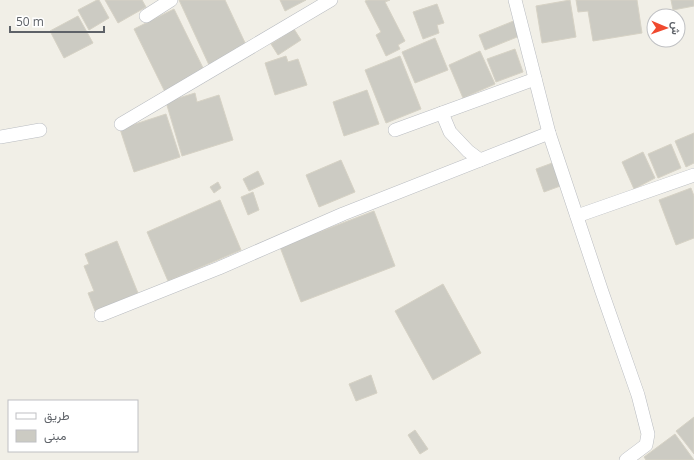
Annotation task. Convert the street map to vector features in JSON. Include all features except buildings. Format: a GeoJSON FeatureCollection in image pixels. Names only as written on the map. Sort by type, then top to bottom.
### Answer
{"type":"FeatureCollection","features":[{"type":"Feature","properties":{"kind":"street"},"geometry":{"type":"LineString","coordinates":[[146,16],[171,0]]}},
{"type":"Feature","properties":{"kind":"street"},"geometry":{"type":"LineString","coordinates":[[121,124],[331,0]]}},
{"type":"Feature","properties":{"kind":"street"},"geometry":{"type":"LineString","coordinates":[[515,0],[549,133],[638,395],[648,434],[646,445],[626,460]]}},
{"type":"Feature","properties":{"kind":"street"},"geometry":{"type":"LineString","coordinates":[[395,130],[535,79]]}},
{"type":"Feature","properties":{"kind":"street"},"geometry":{"type":"LineString","coordinates":[[442,113],[450,132],[468,151],[480,160]]}},
{"type":"Feature","properties":{"kind":"street"},"geometry":{"type":"LineString","coordinates":[[0,137],[40,130]]}},
{"type":"Feature","properties":{"kind":"street"},"geometry":{"type":"LineString","coordinates":[[101,315],[219,268],[343,214],[549,133]]}},
{"type":"Feature","properties":{"kind":"street"},"geometry":{"type":"LineString","coordinates":[[577,216],[694,175]]}}]}
